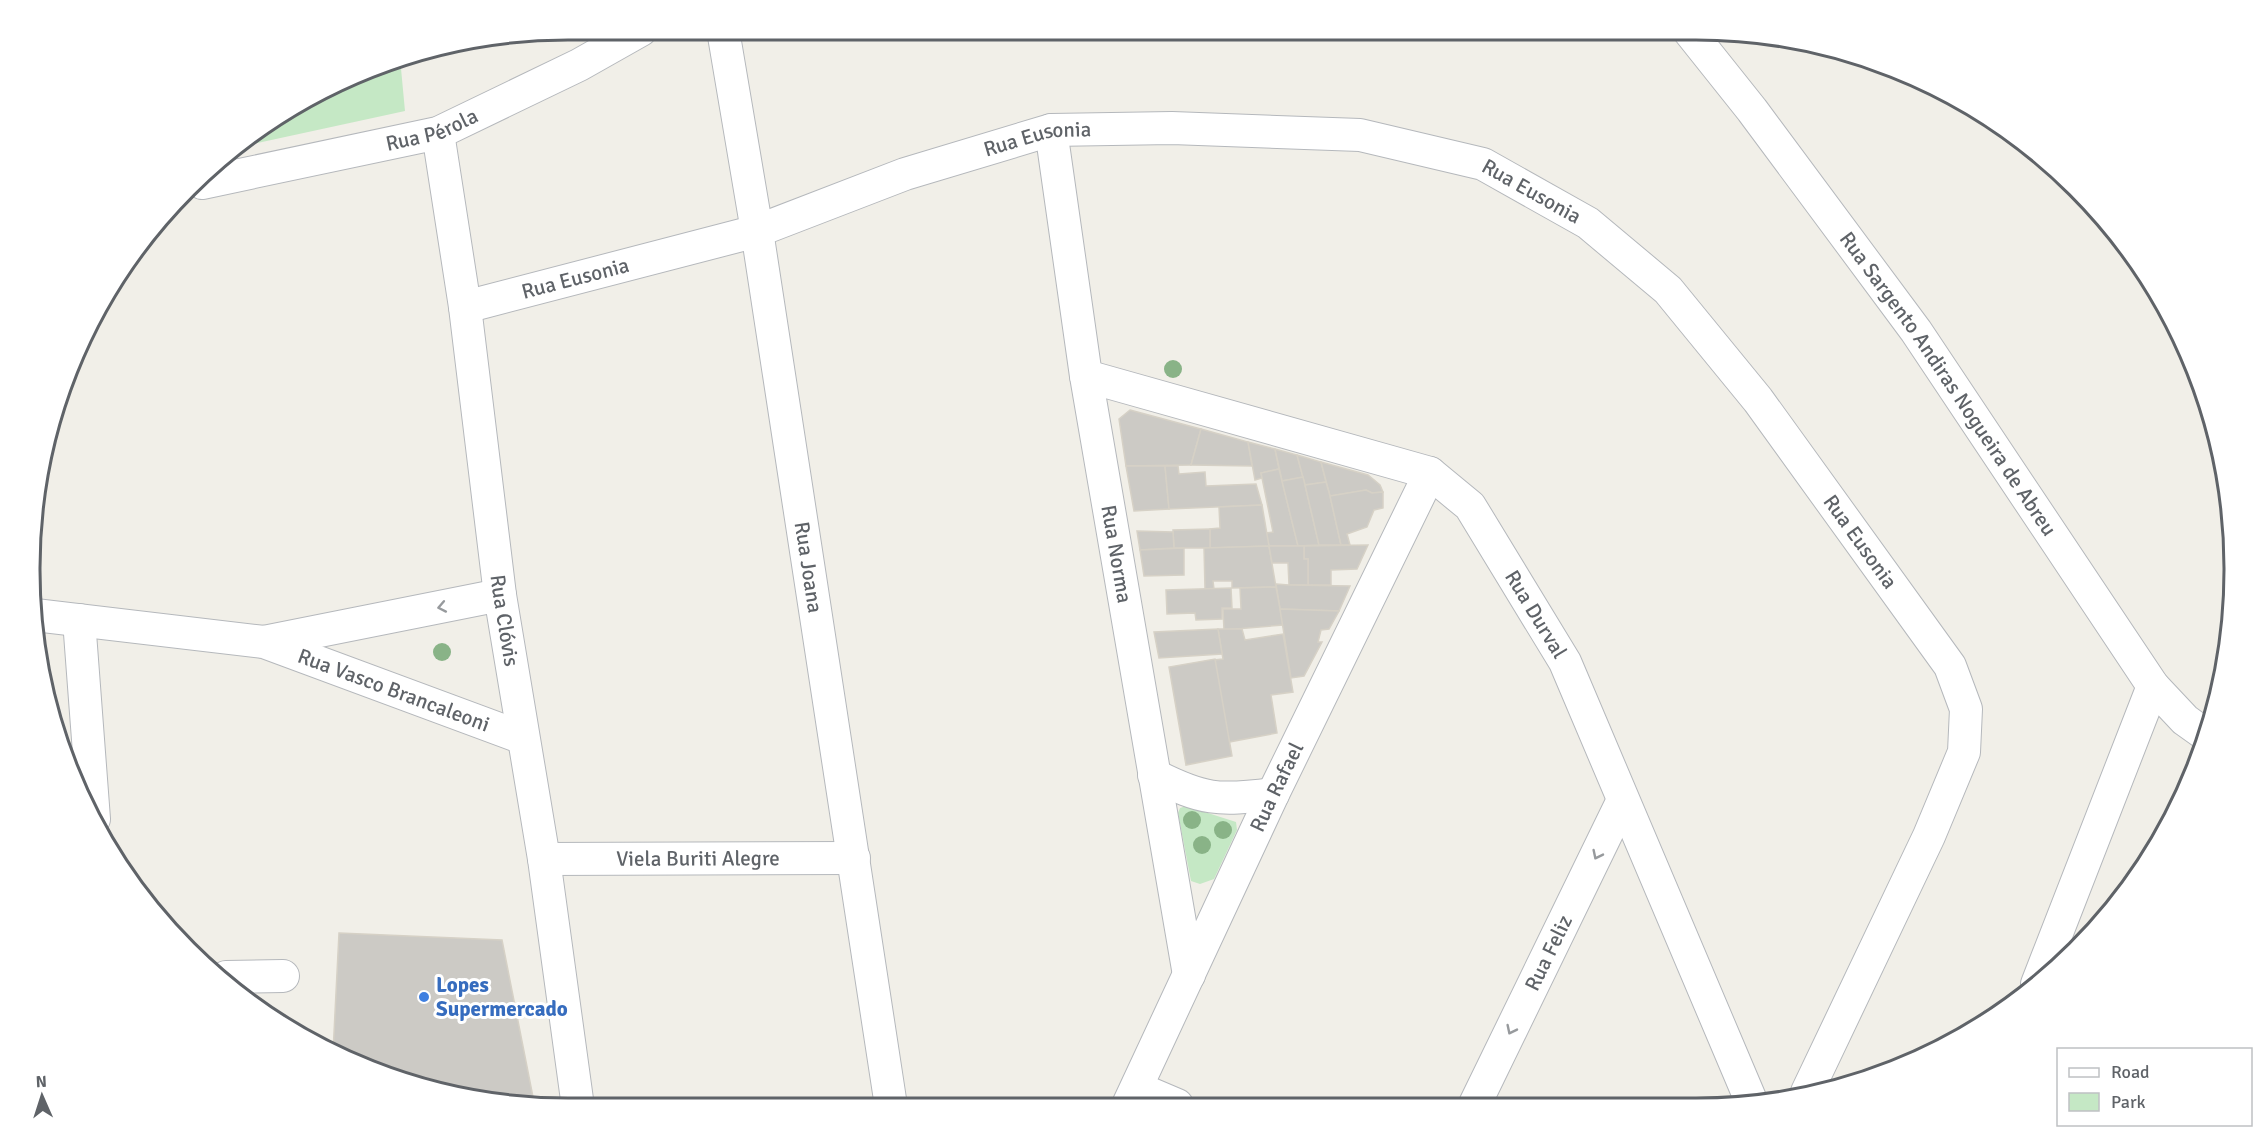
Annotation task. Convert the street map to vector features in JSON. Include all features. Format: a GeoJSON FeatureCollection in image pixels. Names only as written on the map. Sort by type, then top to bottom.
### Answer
{"type":"FeatureCollection","features":[{"type":"Feature","properties":{"kind":"street","name":"Rua Pérola"},"geometry":{"type":"LineString","coordinates":[[211,181],[438,133],[621,41]]}},
{"type":"Feature","properties":{"kind":"street","name":"Rua Joana"},"geometry":{"type":"LineString","coordinates":[[725,41],[758,231],[890,1097]]}},
{"type":"Feature","properties":{"kind":"street","name":"Rua Sargento Andiras Nogueira de Abreu"},"geometry":{"type":"LineString","coordinates":[[1697,41],[1752,110],[1916,331],[2153,686],[2185,720],[2198,729]]}},
{"type":"Feature","properties":{"kind":"street","name":"Rua Eusonia"},"geometry":{"type":"LineString","coordinates":[[465,307],[758,231],[905,174],[1051,130],[1172,128],[1360,135],[1482,164],[1588,223],[1668,290],[1758,400],[1950,666],[1966,709],[1964,752],[1938,815],[1811,1084]]}},
{"type":"Feature","properties":{"kind":"street","name":"Rua Norma"},"geometry":{"type":"LineString","coordinates":[[1051,130],[1086,376],[1189,975]]}},
{"type":"Feature","properties":{"kind":"street","name":"Rua Clóvis"},"geometry":{"type":"LineString","coordinates":[[438,133],[465,307],[500,595],[544,859],[577,1097]]}},
{"type":"Feature","properties":{"kind":"street","name":"Rua Durval"},"geometry":{"type":"LineString","coordinates":[[1086,376],[1430,473],[1470,506],[1565,662],[1622,802],[1748,1094]]}},
{"type":"Feature","properties":{"kind":"street","name":"Rua Rafael"},"geometry":{"type":"LineString","coordinates":[[1133,1097],[1273,794],[1430,473]]}},
{"type":"Feature","properties":{"kind":"street","name":"Rua Vasco Brancaleoni"},"geometry":{"type":"LineString","coordinates":[[264,642],[500,595]]}},
{"type":"Feature","properties":{"kind":"street","name":"Rua Vasco Brancaleoni"},"geometry":{"type":"LineString","coordinates":[[43,616],[264,642],[523,738]]}},
{"type":"Feature","properties":{"kind":"street"},"geometry":{"type":"LineString","coordinates":[[80,620],[92,797]]}},
{"type":"Feature","properties":{"kind":"street"},"geometry":{"type":"LineString","coordinates":[[2045,965],[2153,686]]}},
{"type":"Feature","properties":{"kind":"street"},"geometry":{"type":"LineString","coordinates":[[1154,775],[1188,793],[1227,800],[1273,794]]}},
{"type":"Feature","properties":{"kind":"street","name":"Rua Feliz"},"geometry":{"type":"LineString","coordinates":[[1478,1097],[1622,802]]}},
{"type":"Feature","properties":{"kind":"street","name":"Viela Buriti Alegre"},"geometry":{"type":"LineString","coordinates":[[544,859],[854,858]]}},
{"type":"Feature","properties":{"kind":"street"},"geometry":{"type":"LineString","coordinates":[[234,977],[283,976]]}},
{"type":"Feature","properties":{"kind":"green space"},"geometry":{"type":"Polygon","coordinates":[[[401,68],[405,111],[257,143],[305,111],[335,95],[401,68]]]}},
{"type":"Feature","properties":{"kind":"green space"},"geometry":{"type":"Polygon","coordinates":[[[1186,806],[1236,822],[1237,830],[1214,879],[1200,884],[1191,881],[1178,813],[1180,808],[1186,806]]]}},
{"type":"Feature","properties":{"kind":"building"},"geometry":{"type":"Polygon","coordinates":[[[1130,410],[1201,429],[1191,465],[1126,466],[1119,419],[1130,410]]]}},
{"type":"Feature","properties":{"kind":"building"},"geometry":{"type":"Polygon","coordinates":[[[1201,429],[1248,442],[1252,466],[1191,465],[1201,429]]]}},
{"type":"Feature","properties":{"kind":"building"},"geometry":{"type":"Polygon","coordinates":[[[1248,442],[1275,449],[1279,469],[1261,473],[1262,478],[1255,480],[1248,442]]]}},
{"type":"Feature","properties":{"kind":"building"},"geometry":{"type":"Polygon","coordinates":[[[1275,449],[1297,455],[1303,477],[1282,481],[1275,449]]]}},
{"type":"Feature","properties":{"kind":"building"},"geometry":{"type":"Polygon","coordinates":[[[1297,455],[1321,462],[1326,482],[1305,485],[1297,455]]]}},
{"type":"Feature","properties":{"kind":"building"},"geometry":{"type":"Polygon","coordinates":[[[1321,462],[1368,475],[1380,485],[1383,492],[1372,493],[1366,490],[1330,496],[1321,462]]]}},
{"type":"Feature","properties":{"kind":"building"},"geometry":{"type":"Polygon","coordinates":[[[1126,466],[1165,466],[1169,509],[1134,511],[1126,466]]]}},
{"type":"Feature","properties":{"kind":"building"},"geometry":{"type":"Polygon","coordinates":[[[1165,466],[1178,466],[1179,474],[1205,472],[1206,486],[1256,484],[1262,505],[1169,509],[1165,466]]]}},
{"type":"Feature","properties":{"kind":"building"},"geometry":{"type":"Polygon","coordinates":[[[1279,469],[1298,546],[1269,546],[1266,533],[1273,532],[1261,473],[1279,469]]]}},
{"type":"Feature","properties":{"kind":"building"},"geometry":{"type":"Polygon","coordinates":[[[1303,477],[1319,545],[1298,546],[1282,481],[1303,477]]]}},
{"type":"Feature","properties":{"kind":"building"},"geometry":{"type":"Polygon","coordinates":[[[1326,482],[1341,545],[1319,545],[1305,485],[1326,482]]]}},
{"type":"Feature","properties":{"kind":"building"},"geometry":{"type":"Polygon","coordinates":[[[1366,490],[1372,493],[1383,492],[1383,508],[1374,510],[1367,527],[1347,534],[1350,545],[1341,545],[1330,496],[1366,490]]]}},
{"type":"Feature","properties":{"kind":"building"},"geometry":{"type":"Polygon","coordinates":[[[1262,505],[1269,546],[1210,548],[1210,529],[1220,528],[1219,507],[1262,505]]]}},
{"type":"Feature","properties":{"kind":"building"},"geometry":{"type":"Polygon","coordinates":[[[1210,529],[1210,548],[1174,548],[1173,530],[1210,529]]]}},
{"type":"Feature","properties":{"kind":"building"},"geometry":{"type":"Polygon","coordinates":[[[1137,531],[1173,532],[1174,548],[1140,550],[1137,531]]]}},
{"type":"Feature","properties":{"kind":"building"},"geometry":{"type":"Polygon","coordinates":[[[1368,545],[1357,569],[1331,570],[1331,585],[1308,585],[1308,559],[1304,559],[1304,546],[1368,545]]]}},
{"type":"Feature","properties":{"kind":"building"},"geometry":{"type":"Polygon","coordinates":[[[1269,546],[1276,587],[1232,588],[1232,581],[1213,581],[1214,589],[1205,589],[1204,548],[1269,546]]]}},
{"type":"Feature","properties":{"kind":"building"},"geometry":{"type":"Polygon","coordinates":[[[1269,546],[1304,546],[1304,559],[1308,559],[1308,585],[1289,585],[1288,563],[1272,563],[1269,546]]]}},
{"type":"Feature","properties":{"kind":"building"},"geometry":{"type":"Polygon","coordinates":[[[1184,548],[1184,575],[1144,576],[1140,550],[1184,548]]]}},
{"type":"Feature","properties":{"kind":"building"},"geometry":{"type":"Polygon","coordinates":[[[1276,584],[1350,586],[1339,611],[1280,609],[1276,584]]]}},
{"type":"Feature","properties":{"kind":"building"},"geometry":{"type":"Polygon","coordinates":[[[1276,587],[1283,625],[1224,630],[1223,609],[1241,609],[1240,588],[1276,587]]]}},
{"type":"Feature","properties":{"kind":"building"},"geometry":{"type":"Polygon","coordinates":[[[1231,588],[1232,608],[1222,608],[1222,619],[1196,620],[1195,613],[1167,614],[1166,590],[1231,588]]]}},
{"type":"Feature","properties":{"kind":"building"},"geometry":{"type":"Polygon","coordinates":[[[1280,609],[1339,611],[1329,629],[1321,630],[1318,642],[1322,642],[1304,676],[1291,678],[1280,609]]]}},
{"type":"Feature","properties":{"kind":"building"},"geometry":{"type":"Polygon","coordinates":[[[1218,629],[1242,629],[1245,640],[1283,634],[1293,692],[1271,695],[1277,733],[1229,742],[1214,660],[1223,659],[1218,629]]]}},
{"type":"Feature","properties":{"kind":"building"},"geometry":{"type":"Polygon","coordinates":[[[1218,629],[1222,654],[1159,658],[1154,632],[1218,629]]]}},
{"type":"Feature","properties":{"kind":"building"},"geometry":{"type":"Polygon","coordinates":[[[1215,659],[1232,756],[1186,765],[1169,667],[1215,659]]]}},
{"type":"Feature","properties":{"kind":"building","name":"Lopes Supermercado"},"geometry":{"type":"Polygon","coordinates":[[[339,933],[502,940],[533,1096],[500,1093],[432,1079],[399,1069],[334,1042],[339,933]]]}},
{"type":"Feature","properties":{"kind":"place","name":"Lopes Supermercado"},"geometry":{"type":"Point","coordinates":[424,997]}}]}
